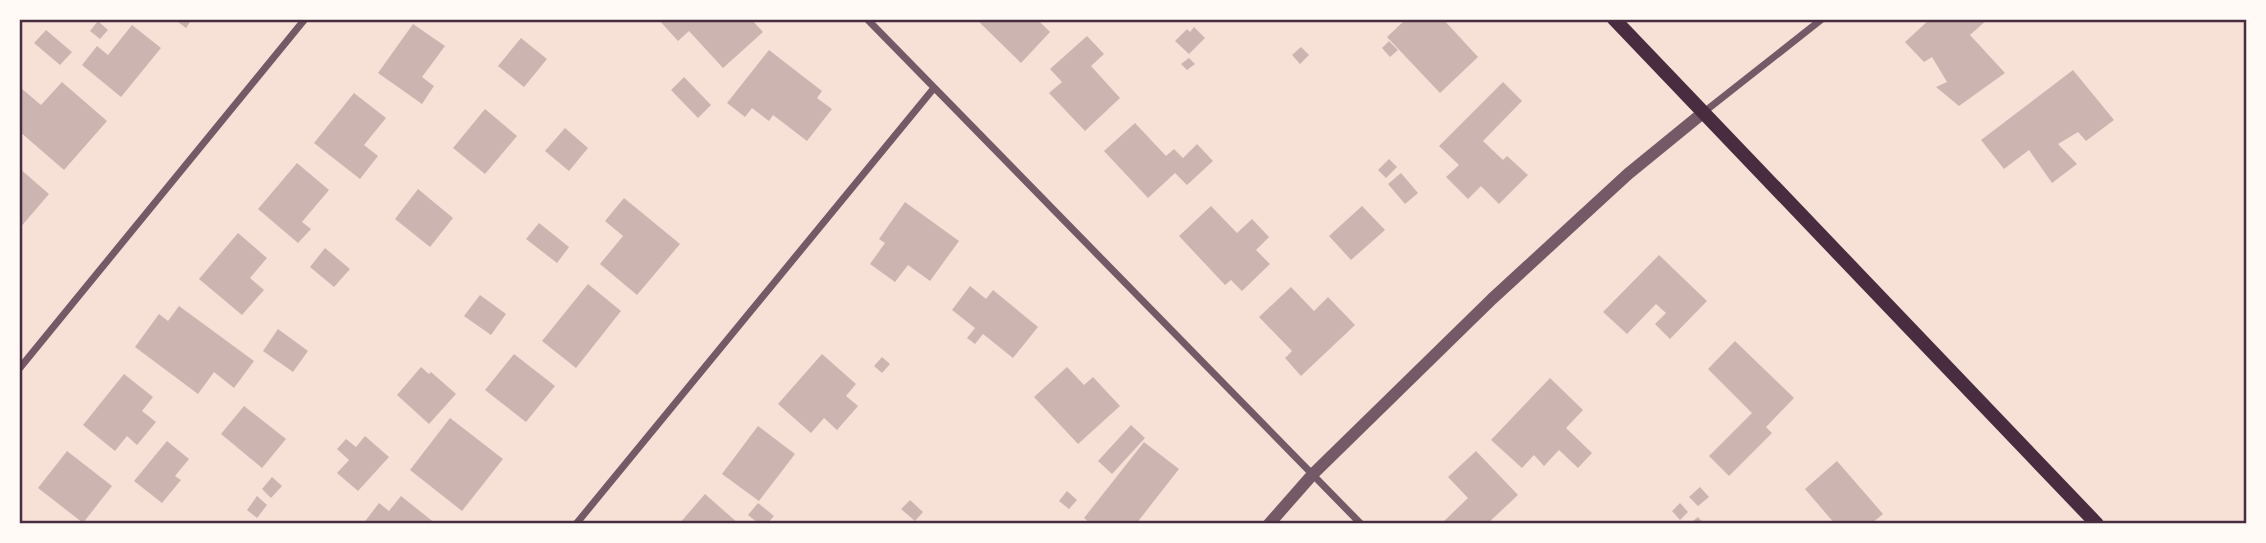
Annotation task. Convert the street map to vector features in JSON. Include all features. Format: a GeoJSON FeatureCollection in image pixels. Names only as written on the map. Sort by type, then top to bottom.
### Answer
{"type":"FeatureCollection","features":[{"type":"Feature","properties":{"kind":"main road"},"geometry":{"type":"LineString","coordinates":[[1614,19],[2097,524]]}},
{"type":"Feature","properties":{"kind":"street"},"geometry":{"type":"LineString","coordinates":[[19,369],[305,19]]}},
{"type":"Feature","properties":{"kind":"street"},"geometry":{"type":"LineString","coordinates":[[867,19],[1361,524]]}},
{"type":"Feature","properties":{"kind":"street"},"geometry":{"type":"LineString","coordinates":[[1269,524],[1313,474],[1492,299],[1628,174],[1822,19]]}},
{"type":"Feature","properties":{"kind":"street"},"geometry":{"type":"LineString","coordinates":[[576,524],[934,88]]}},
{"type":"Feature","properties":{"kind":"building"},"geometry":{"type":"Polygon","coordinates":[[[174,19],[192,19],[186,28],[174,19]]]}},
{"type":"Feature","properties":{"kind":"building"},"geometry":{"type":"Polygon","coordinates":[[[658,19],[751,19],[763,32],[723,68],[689,31],[678,41],[658,19]]]}},
{"type":"Feature","properties":{"kind":"building"},"geometry":{"type":"Polygon","coordinates":[[[976,19],[1037,19],[1050,32],[1021,63],[976,19]]]}},
{"type":"Feature","properties":{"kind":"building"},"geometry":{"type":"Polygon","coordinates":[[[1406,19],[1443,19],[1478,57],[1440,93],[1387,37],[1406,19]]]}},
{"type":"Feature","properties":{"kind":"building"},"geometry":{"type":"Polygon","coordinates":[[[1930,19],[1988,19],[1970,35],[2005,73],[1959,106],[1936,87],[1947,82],[1932,57],[1924,62],[1905,42],[1930,19]]]}},
{"type":"Feature","properties":{"kind":"building"},"geometry":{"type":"Polygon","coordinates":[[[98,21],[108,30],[100,39],[90,31],[98,21]]]}},
{"type":"Feature","properties":{"kind":"building"},"geometry":{"type":"Polygon","coordinates":[[[413,24],[445,46],[422,77],[434,86],[422,104],[378,73],[413,24]]]}},
{"type":"Feature","properties":{"kind":"building"},"geometry":{"type":"Polygon","coordinates":[[[132,25],[161,48],[121,97],[82,65],[97,46],[108,55],[132,25]]]}},
{"type":"Feature","properties":{"kind":"building"},"geometry":{"type":"Polygon","coordinates":[[[1194,27],[1205,38],[1189,54],[1175,41],[1187,29],[1190,32],[1194,27]]]}},
{"type":"Feature","properties":{"kind":"building"},"geometry":{"type":"Polygon","coordinates":[[[46,30],[72,52],[60,65],[34,43],[46,30]]]}},
{"type":"Feature","properties":{"kind":"building"},"geometry":{"type":"Polygon","coordinates":[[[1087,36],[1104,54],[1091,66],[1120,98],[1085,131],[1049,93],[1062,82],[1050,69],[1087,36]]]}},
{"type":"Feature","properties":{"kind":"building"},"geometry":{"type":"Polygon","coordinates":[[[521,38],[547,59],[524,87],[498,66],[521,38]]]}},
{"type":"Feature","properties":{"kind":"building"},"geometry":{"type":"Polygon","coordinates":[[[1389,41],[1398,50],[1390,57],[1382,48],[1389,41]]]}},
{"type":"Feature","properties":{"kind":"building"},"geometry":{"type":"Polygon","coordinates":[[[1301,47],[1309,55],[1300,64],[1292,55],[1301,47]]]}},
{"type":"Feature","properties":{"kind":"building"},"geometry":{"type":"Polygon","coordinates":[[[769,50],[822,91],[817,98],[832,109],[807,141],[773,115],[769,121],[752,108],[745,117],[727,103],[769,50]]]}},
{"type":"Feature","properties":{"kind":"building"},"geometry":{"type":"Polygon","coordinates":[[[1189,58],[1195,64],[1187,70],[1181,64],[1189,58]]]}},
{"type":"Feature","properties":{"kind":"building"},"geometry":{"type":"Polygon","coordinates":[[[2073,70],[2114,120],[2086,141],[2078,132],[2058,144],[2077,164],[2052,183],[2029,150],[2004,169],[1981,140],[2073,70]]]}},
{"type":"Feature","properties":{"kind":"building"},"geometry":{"type":"Polygon","coordinates":[[[684,77],[711,105],[698,118],[671,90],[684,77]]]}},
{"type":"Feature","properties":{"kind":"building"},"geometry":{"type":"Polygon","coordinates":[[[62,82],[107,121],[64,170],[19,131],[19,90],[21,88],[41,105],[62,82]]]}},
{"type":"Feature","properties":{"kind":"building"},"geometry":{"type":"Polygon","coordinates":[[[1503,82],[1522,101],[1483,141],[1503,160],[1507,156],[1528,175],[1499,204],[1481,186],[1468,199],[1446,177],[1459,165],[1439,146],[1503,82]]]}},
{"type":"Feature","properties":{"kind":"building"},"geometry":{"type":"Polygon","coordinates":[[[354,93],[386,118],[364,145],[378,156],[360,179],[314,143],[354,93]]]}},
{"type":"Feature","properties":{"kind":"building"},"geometry":{"type":"Polygon","coordinates":[[[485,109],[517,136],[485,174],[453,148],[485,109]]]}},
{"type":"Feature","properties":{"kind":"building"},"geometry":{"type":"Polygon","coordinates":[[[1135,123],[1166,156],[1174,149],[1183,158],[1197,144],[1213,161],[1187,185],[1175,173],[1148,198],[1104,151],[1135,123]]]}},
{"type":"Feature","properties":{"kind":"building"},"geometry":{"type":"Polygon","coordinates":[[[565,128],[588,148],[569,171],[545,151],[565,128]]]}},
{"type":"Feature","properties":{"kind":"building"},"geometry":{"type":"Polygon","coordinates":[[[1389,159],[1397,167],[1386,178],[1378,170],[1389,159]]]}},
{"type":"Feature","properties":{"kind":"building"},"geometry":{"type":"Polygon","coordinates":[[[297,163],[329,190],[302,222],[311,229],[298,243],[258,209],[297,163]]]}},
{"type":"Feature","properties":{"kind":"building"},"geometry":{"type":"Polygon","coordinates":[[[19,168],[49,194],[19,229],[19,168]]]}},
{"type":"Feature","properties":{"kind":"building"},"geometry":{"type":"Polygon","coordinates":[[[1401,173],[1418,193],[1405,204],[1388,184],[1401,173]]]}},
{"type":"Feature","properties":{"kind":"building"},"geometry":{"type":"Polygon","coordinates":[[[418,189],[453,218],[430,247],[395,219],[418,189]]]}},
{"type":"Feature","properties":{"kind":"building"},"geometry":{"type":"Polygon","coordinates":[[[624,198],[680,244],[637,295],[600,264],[623,236],[605,221],[624,198]]]}},
{"type":"Feature","properties":{"kind":"building"},"geometry":{"type":"Polygon","coordinates":[[[905,202],[959,241],[930,281],[908,265],[895,282],[870,264],[885,243],[879,239],[905,202]]]}},
{"type":"Feature","properties":{"kind":"building"},"geometry":{"type":"Polygon","coordinates":[[[1211,206],[1237,233],[1252,219],[1269,237],[1256,250],[1270,264],[1242,291],[1231,280],[1225,285],[1179,236],[1211,206]]]}},
{"type":"Feature","properties":{"kind":"building"},"geometry":{"type":"Polygon","coordinates":[[[1362,206],[1385,230],[1351,260],[1329,236],[1362,206]]]}},
{"type":"Feature","properties":{"kind":"building"},"geometry":{"type":"Polygon","coordinates":[[[539,223],[569,247],[557,263],[526,239],[539,223]]]}},
{"type":"Feature","properties":{"kind":"building"},"geometry":{"type":"Polygon","coordinates":[[[238,233],[267,258],[250,278],[264,290],[242,315],[199,279],[238,233]]]}},
{"type":"Feature","properties":{"kind":"building"},"geometry":{"type":"Polygon","coordinates":[[[325,248],[350,269],[334,287],[310,267],[325,248]]]}},
{"type":"Feature","properties":{"kind":"building"},"geometry":{"type":"Polygon","coordinates":[[[1659,255],[1707,301],[1670,339],[1655,324],[1666,313],[1656,304],[1627,334],[1603,312],[1659,255]]]}},
{"type":"Feature","properties":{"kind":"building"},"geometry":{"type":"Polygon","coordinates":[[[588,284],[621,311],[576,368],[542,341],[588,284]]]}},
{"type":"Feature","properties":{"kind":"building"},"geometry":{"type":"Polygon","coordinates":[[[970,286],[986,299],[993,290],[1038,327],[1013,358],[983,334],[975,344],[967,338],[975,328],[952,310],[970,286]]]}},
{"type":"Feature","properties":{"kind":"building"},"geometry":{"type":"Polygon","coordinates":[[[1291,287],[1314,311],[1328,297],[1355,325],[1301,376],[1285,358],[1292,351],[1259,317],[1291,287]]]}},
{"type":"Feature","properties":{"kind":"building"},"geometry":{"type":"Polygon","coordinates":[[[480,295],[506,314],[491,335],[464,316],[480,295]]]}},
{"type":"Feature","properties":{"kind":"building"},"geometry":{"type":"Polygon","coordinates":[[[179,306],[254,361],[234,388],[214,372],[198,394],[135,347],[159,314],[168,321],[179,306]]]}},
{"type":"Feature","properties":{"kind":"building"},"geometry":{"type":"Polygon","coordinates":[[[278,329],[308,351],[293,372],[263,351],[278,329]]]}},
{"type":"Feature","properties":{"kind":"building"},"geometry":{"type":"Polygon","coordinates":[[[1735,341],[1794,398],[1766,427],[1772,433],[1729,476],[1709,456],[1752,413],[1708,369],[1735,341]]]}},
{"type":"Feature","properties":{"kind":"building"},"geometry":{"type":"Polygon","coordinates":[[[514,354],[555,386],[526,422],[485,390],[514,354]]]}},
{"type":"Feature","properties":{"kind":"building"},"geometry":{"type":"Polygon","coordinates":[[[822,354],[856,384],[846,396],[858,406],[837,430],[824,418],[811,433],[778,404],[822,354]]]}},
{"type":"Feature","properties":{"kind":"building"},"geometry":{"type":"Polygon","coordinates":[[[882,357],[890,364],[882,373],[874,366],[882,357]]]}},
{"type":"Feature","properties":{"kind":"building"},"geometry":{"type":"Polygon","coordinates":[[[421,367],[429,374],[431,372],[456,394],[429,424],[397,395],[421,367]]]}},
{"type":"Feature","properties":{"kind":"building"},"geometry":{"type":"Polygon","coordinates":[[[1067,367],[1084,385],[1093,377],[1120,406],[1078,444],[1034,397],[1067,367]]]}},
{"type":"Feature","properties":{"kind":"building"},"geometry":{"type":"Polygon","coordinates":[[[124,374],[153,397],[142,411],[156,422],[137,445],[127,436],[115,451],[83,425],[124,374]]]}},
{"type":"Feature","properties":{"kind":"building"},"geometry":{"type":"Polygon","coordinates":[[[1550,378],[1583,410],[1566,428],[1592,453],[1578,468],[1559,450],[1544,466],[1534,455],[1522,468],[1491,440],[1550,378]]]}},
{"type":"Feature","properties":{"kind":"building"},"geometry":{"type":"Polygon","coordinates":[[[244,406],[286,439],[262,468],[221,434],[244,406]]]}},
{"type":"Feature","properties":{"kind":"building"},"geometry":{"type":"Polygon","coordinates":[[[450,418],[503,459],[462,511],[410,470],[450,418]]]}},
{"type":"Feature","properties":{"kind":"building"},"geometry":{"type":"Polygon","coordinates":[[[1131,425],[1145,438],[1112,474],[1098,461],[1131,425]]]}},
{"type":"Feature","properties":{"kind":"building"},"geometry":{"type":"Polygon","coordinates":[[[758,426],[795,454],[759,501],[722,474],[758,426]]]}},
{"type":"Feature","properties":{"kind":"building"},"geometry":{"type":"Polygon","coordinates":[[[365,436],[389,457],[358,491],[337,473],[349,460],[337,449],[346,439],[356,447],[365,436]]]}},
{"type":"Feature","properties":{"kind":"building"},"geometry":{"type":"Polygon","coordinates":[[[167,441],[189,459],[175,476],[181,480],[162,503],[134,481],[167,441]]]}},
{"type":"Feature","properties":{"kind":"building"},"geometry":{"type":"Polygon","coordinates":[[[1144,442],[1179,469],[1136,524],[1091,524],[1084,518],[1144,442]]]}},
{"type":"Feature","properties":{"kind":"building"},"geometry":{"type":"Polygon","coordinates":[[[67,451],[112,486],[83,523],[38,488],[67,451]]]}},
{"type":"Feature","properties":{"kind":"building"},"geometry":{"type":"Polygon","coordinates":[[[1476,451],[1518,495],[1487,524],[1441,524],[1468,498],[1448,477],[1476,451]]]}},
{"type":"Feature","properties":{"kind":"building"},"geometry":{"type":"Polygon","coordinates":[[[1837,461],[1883,514],[1871,524],[1835,524],[1805,489],[1837,461]]]}},
{"type":"Feature","properties":{"kind":"building"},"geometry":{"type":"Polygon","coordinates":[[[272,477],[282,486],[271,498],[262,489],[272,477]]]}},
{"type":"Feature","properties":{"kind":"building"},"geometry":{"type":"Polygon","coordinates":[[[1700,487],[1709,497],[1698,506],[1689,497],[1700,487]]]}},
{"type":"Feature","properties":{"kind":"building"},"geometry":{"type":"Polygon","coordinates":[[[1067,491],[1077,500],[1069,509],[1059,501],[1067,491]]]}},
{"type":"Feature","properties":{"kind":"building"},"geometry":{"type":"Polygon","coordinates":[[[705,494],[739,524],[679,524],[705,494]]]}},
{"type":"Feature","properties":{"kind":"building"},"geometry":{"type":"Polygon","coordinates":[[[257,496],[267,505],[257,518],[247,510],[257,496]]]}},
{"type":"Feature","properties":{"kind":"building"},"geometry":{"type":"Polygon","coordinates":[[[401,496],[436,524],[363,524],[379,503],[389,511],[401,496]]]}},
{"type":"Feature","properties":{"kind":"building"},"geometry":{"type":"Polygon","coordinates":[[[910,500],[923,512],[915,521],[901,509],[910,500]]]}},
{"type":"Feature","properties":{"kind":"building"},"geometry":{"type":"Polygon","coordinates":[[[758,503],[774,516],[767,524],[759,524],[748,515],[758,503]]]}},
{"type":"Feature","properties":{"kind":"building"},"geometry":{"type":"Polygon","coordinates":[[[1680,503],[1688,512],[1680,520],[1672,511],[1680,503]]]}},
{"type":"Feature","properties":{"kind":"building"},"geometry":{"type":"Polygon","coordinates":[[[1698,517],[1704,524],[1689,524],[1698,517]]]}}]}
